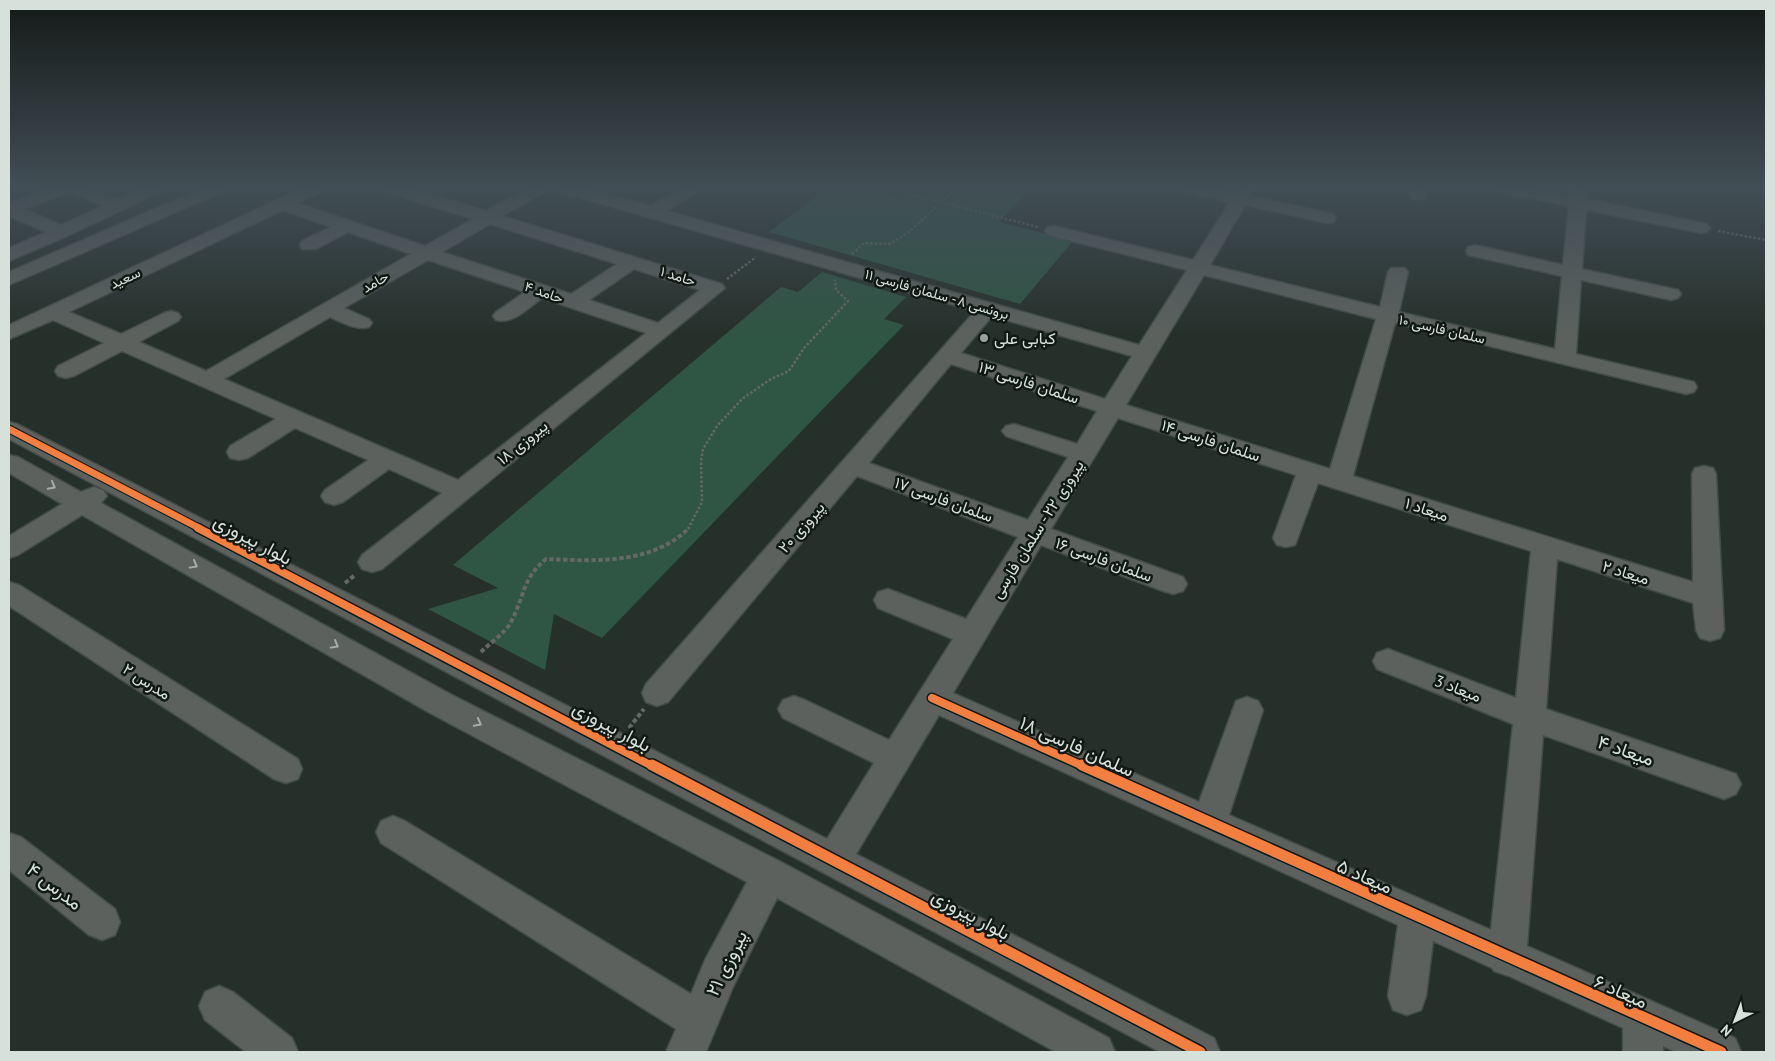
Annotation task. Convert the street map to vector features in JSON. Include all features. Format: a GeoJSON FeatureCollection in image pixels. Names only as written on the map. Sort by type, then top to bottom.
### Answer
{"type":"FeatureCollection","features":[{"type":"Feature","properties":{"kind":"street"},"geometry":{"type":"LineString","coordinates":[[9,255],[55,235]]}},
{"type":"Feature","properties":{"kind":"street"},"geometry":{"type":"LineString","coordinates":[[9,267],[84,235]]}},
{"type":"Feature","properties":{"kind":"street"},"geometry":{"type":"LineString","coordinates":[[9,279],[110,235]]}},
{"type":"Feature","properties":{"kind":"street","name":"سعید"},"geometry":{"type":"LineString","coordinates":[[9,333],[216,235]]}},
{"type":"Feature","properties":{"kind":"street"},"geometry":{"type":"LineString","coordinates":[[309,245],[329,235]]}},
{"type":"Feature","properties":{"kind":"street","name":"حامد ۴"},"geometry":{"type":"LineString","coordinates":[[371,235],[661,331]]}},
{"type":"Feature","properties":{"kind":"street","name":"حامد"},"geometry":{"type":"LineString","coordinates":[[206,380],[458,235]]}},
{"type":"Feature","properties":{"kind":"street","name":"حامد ۱"},"geometry":{"type":"LineString","coordinates":[[544,235],[716,288]]}},
{"type":"Feature","properties":{"kind":"street","name":"برونسی ۸ - سلمان فارسی ۱۱"},"geometry":{"type":"LineString","coordinates":[[731,235],[1145,353]]}},
{"type":"Feature","properties":{"kind":"street","name":"سلمان فارسی ۱۰"},"geometry":{"type":"LineString","coordinates":[[1068,235],[1386,315],[1686,387]]}},
{"type":"Feature","properties":{"kind":"street","name":"پیروزی ۲۲ - سلمان فارسی"},"geometry":{"type":"LineString","coordinates":[[833,860],[1219,235]]}},
{"type":"Feature","properties":{"kind":"street"},"geometry":{"type":"LineString","coordinates":[[1565,358],[1575,235]]}},
{"type":"Feature","properties":{"kind":"street"},"geometry":{"type":"LineString","coordinates":[[1475,251],[1671,294]]}},
{"type":"Feature","properties":{"kind":"street"},"geometry":{"type":"LineString","coordinates":[[573,302],[632,262]]}},
{"type":"Feature","properties":{"kind":"street"},"geometry":{"type":"LineString","coordinates":[[1339,480],[1398,272]]}},
{"type":"Feature","properties":{"kind":"street","name":"پیروزی ۱۸"},"geometry":{"type":"LineString","coordinates":[[372,562],[716,288]]}},
{"type":"Feature","properties":{"kind":"street"},"geometry":{"type":"LineString","coordinates":[[503,316],[539,290]]}},
{"type":"Feature","properties":{"kind":"street","name":"پیروزی ۲۰"},"geometry":{"type":"LineString","coordinates":[[657,693],[988,308]]}},
{"type":"Feature","properties":{"kind":"street"},"geometry":{"type":"LineString","coordinates":[[328,309],[362,323]]}},
{"type":"Feature","properties":{"kind":"street"},"geometry":{"type":"LineString","coordinates":[[52,312],[460,491]]}},
{"type":"Feature","properties":{"kind":"street"},"geometry":{"type":"LineString","coordinates":[[66,371],[171,317]]}},
{"type":"Feature","properties":{"kind":"street"},"geometry":{"type":"LineString","coordinates":[[1532,374],[1535,351]]}},
{"type":"Feature","properties":{"kind":"street","name":"سلمان فارسی ۱۳"},"geometry":{"type":"LineString","coordinates":[[946,356],[1111,408]]}},
{"type":"Feature","properties":{"kind":"street","name":"سلمان فارسی ۱۴"},"geometry":{"type":"LineString","coordinates":[[1111,408],[1310,471]]}},
{"type":"Feature","properties":{"kind":"street"},"geometry":{"type":"LineString","coordinates":[[239,452],[294,418]]}},
{"type":"Feature","properties":{"kind":"street","name":"بلوار پیروزی"},"geometry":{"type":"LineString","coordinates":[[9,429],[1200,1052]]}},
{"type":"Feature","properties":{"kind":"street"},"geometry":{"type":"LineString","coordinates":[[1014,431],[1083,454]]}},
{"type":"Feature","properties":{"kind":"street"},"geometry":{"type":"LineString","coordinates":[[334,496],[387,459]]}},
{"type":"Feature","properties":{"kind":"street"},"geometry":{"type":"LineString","coordinates":[[9,463],[441,704],[770,876],[1095,1052]]}},
{"type":"Feature","properties":{"kind":"street","name":"سلمان فارسی ۱۷"},"geometry":{"type":"LineString","coordinates":[[854,466],[1034,533]]}},
{"type":"Feature","properties":{"kind":"street"},"geometry":{"type":"LineString","coordinates":[[1286,538],[1310,471]]}},
{"type":"Feature","properties":{"kind":"street","name":"میعاد ۱"},"geometry":{"type":"LineString","coordinates":[[1310,471],[1545,546]]}},
{"type":"Feature","properties":{"kind":"street"},"geometry":{"type":"LineString","coordinates":[[1704,474],[1707,597],[1710,630]]}},
{"type":"Feature","properties":{"kind":"street"},"geometry":{"type":"LineString","coordinates":[[9,548],[114,484]]}},
{"type":"Feature","properties":{"kind":"street","name":"سلمان فارسی ۱۶"},"geometry":{"type":"LineString","coordinates":[[1034,533],[1174,584]]}},
{"type":"Feature","properties":{"kind":"street"},"geometry":{"type":"LineString","coordinates":[[1507,958],[1545,546]]}},
{"type":"Feature","properties":{"kind":"street","name":"میعاد ۲"},"geometry":{"type":"LineString","coordinates":[[1545,546],[1707,597]]}},
{"type":"Feature","properties":{"kind":"street","name":"مدرس ۲"},"geometry":{"type":"LineString","coordinates":[[9,592],[286,769]]}},
{"type":"Feature","properties":{"kind":"street"},"geometry":{"type":"LineString","coordinates":[[888,600],[972,634]]}},
{"type":"Feature","properties":{"kind":"street","name":"میعاد 3"},"geometry":{"type":"LineString","coordinates":[[1388,661],[1528,716]]}},
{"type":"Feature","properties":{"kind":"street","name":"سلمان فارسی ۱۸"},"geometry":{"type":"LineString","coordinates":[[932,698],[1209,823]]}},
{"type":"Feature","properties":{"kind":"street"},"geometry":{"type":"LineString","coordinates":[[794,709],[895,758]]}},
{"type":"Feature","properties":{"kind":"street"},"geometry":{"type":"LineString","coordinates":[[1209,823],[1247,710]]}},
{"type":"Feature","properties":{"kind":"street","name":"میعاد ۴"},"geometry":{"type":"LineString","coordinates":[[1528,716],[1724,784]]}},
{"type":"Feature","properties":{"kind":"street","name":"میعاد ۵"},"geometry":{"type":"LineString","coordinates":[[1209,823],[1507,958]]}},
{"type":"Feature","properties":{"kind":"street"},"geometry":{"type":"LineString","coordinates":[[393,832],[692,1037]]}},
{"type":"Feature","properties":{"kind":"street","name":"مدرس ۴"},"geometry":{"type":"LineString","coordinates":[[9,849],[102,922]]}},
{"type":"Feature","properties":{"kind":"street","name":"پیروزی ۲۱"},"geometry":{"type":"LineString","coordinates":[[692,1037],[719,974],[770,876]]}},
{"type":"Feature","properties":{"kind":"street"},"geometry":{"type":"LineString","coordinates":[[1407,996],[1417,917]]}},
{"type":"Feature","properties":{"kind":"street","name":"میعاد ۶"},"geometry":{"type":"LineString","coordinates":[[1507,958],[1643,1035],[1721,1052]]}},
{"type":"Feature","properties":{"kind":"street"},"geometry":{"type":"LineString","coordinates":[[219,1006],[278,1052]]}},
{"type":"Feature","properties":{"kind":"path"},"geometry":{"type":"LineString","coordinates":[[466,668],[510,624],[526,592],[525,583],[534,569],[546,559],[598,560],[648,553],[681,536],[691,526],[702,502],[701,461],[703,449],[717,426],[742,400],[771,379],[790,371],[804,348],[848,300],[836,290],[835,280],[840,266],[864,243],[890,244],[905,235]]}},
{"type":"Feature","properties":{"kind":"path"},"geometry":{"type":"LineString","coordinates":[[1736,235],[1766,240]]}},
{"type":"Feature","properties":{"kind":"path"},"geometry":{"type":"LineString","coordinates":[[716,288],[771,246]]}},
{"type":"Feature","properties":{"kind":"path"},"geometry":{"type":"LineString","coordinates":[[328,596],[372,562]]}},
{"type":"Feature","properties":{"kind":"path"},"geometry":{"type":"LineString","coordinates":[[615,746],[657,693]]}},
{"type":"Feature","properties":{"kind":"green space"},"geometry":{"type":"Polygon","coordinates":[[[778,235],[1048,235],[1073,241],[1020,304],[778,235]]]}},
{"type":"Feature","properties":{"kind":"green space"},"geometry":{"type":"Polygon","coordinates":[[[822,272],[906,297],[884,319],[904,325],[602,638],[554,614],[545,670],[428,609],[498,588],[453,565],[781,287],[798,292],[822,272]]]}},
{"type":"Feature","properties":{"kind":"cycle path"},"geometry":{"type":"LineString","coordinates":[[9,429],[1200,1052]]}},
{"type":"Feature","properties":{"kind":"cycle path"},"geometry":{"type":"LineString","coordinates":[[932,698],[1721,1052]]}},
{"type":"Feature","properties":{"kind":"place","name":"کبابی علی"},"geometry":{"type":"Point","coordinates":[984,338]}}]}
